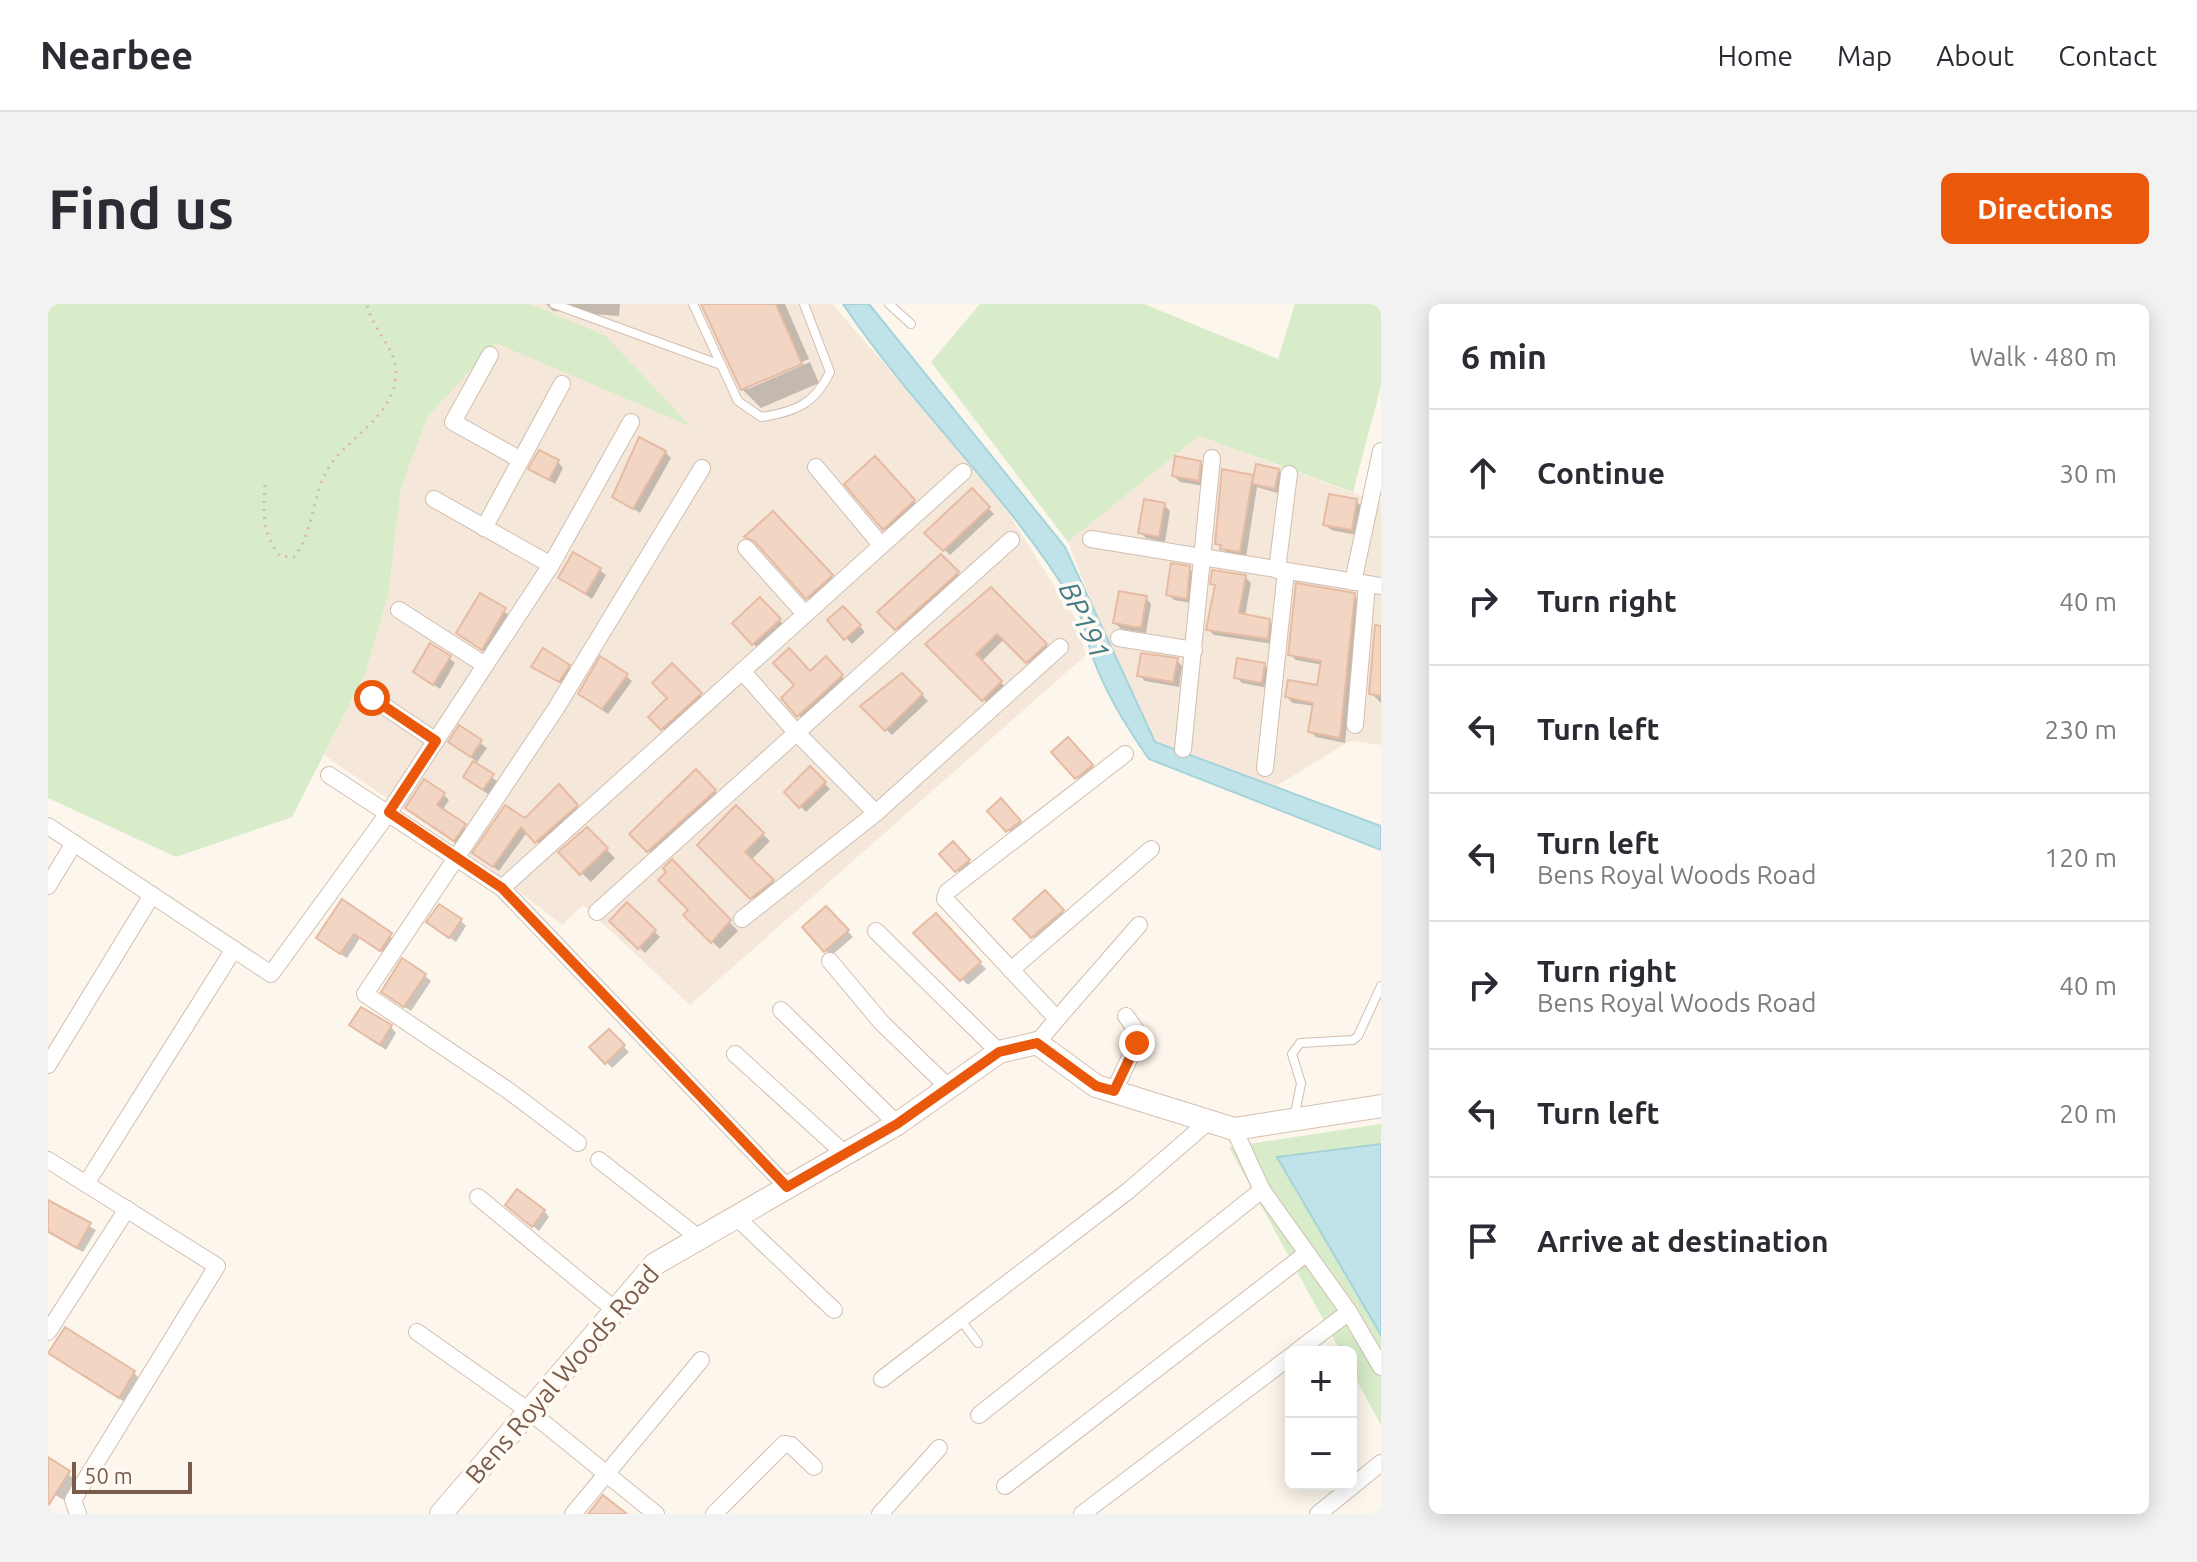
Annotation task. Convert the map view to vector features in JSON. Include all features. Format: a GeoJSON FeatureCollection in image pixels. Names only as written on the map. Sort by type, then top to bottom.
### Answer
{"type":"FeatureCollection","features":[{"type":"Feature","properties":{"kind":"street"},"geometry":{"type":"LineString","coordinates":[[490,355],[453,422],[521,460]]}},
{"type":"Feature","properties":{"kind":"street"},"geometry":{"type":"LineString","coordinates":[[484,528],[562,384]]}},
{"type":"Feature","properties":{"kind":"street"},"geometry":{"type":"LineString","coordinates":[[48,826],[271,974],[389,812],[551,565],[631,422]]}},
{"type":"Feature","properties":{"kind":"street"},"geometry":{"type":"LineString","coordinates":[[1355,725],[1381,451]]}},
{"type":"Feature","properties":{"kind":"street"},"geometry":{"type":"LineString","coordinates":[[1183,749],[1212,458]]}},
{"type":"Feature","properties":{"kind":"street"},"geometry":{"type":"LineString","coordinates":[[816,467],[881,545]]}},
{"type":"Feature","properties":{"kind":"street"},"geometry":{"type":"LineString","coordinates":[[578,1143],[509,1091],[365,994],[555,710],[702,468]]}},
{"type":"Feature","properties":{"kind":"street"},"geometry":{"type":"LineString","coordinates":[[502,888],[963,472]]}},
{"type":"Feature","properties":{"kind":"street"},"geometry":{"type":"LineString","coordinates":[[1265,768],[1289,474]]}},
{"type":"Feature","properties":{"kind":"street"},"geometry":{"type":"LineString","coordinates":[[434,499],[551,565]]}},
{"type":"Feature","properties":{"kind":"street"},"geometry":{"type":"LineString","coordinates":[[1091,539],[1367,584]]}},
{"type":"Feature","properties":{"kind":"street"},"geometry":{"type":"LineString","coordinates":[[597,912],[1011,540]]}},
{"type":"Feature","properties":{"kind":"street"},"geometry":{"type":"LineString","coordinates":[[746,548],[805,614]]}},
{"type":"Feature","properties":{"kind":"street"},"geometry":{"type":"LineString","coordinates":[[399,610],[485,665]]}},
{"type":"Feature","properties":{"kind":"street"},"geometry":{"type":"LineString","coordinates":[[1119,638],[1194,650]]}},
{"type":"Feature","properties":{"kind":"street"},"geometry":{"type":"LineString","coordinates":[[742,919],[876,813],[1060,647]]}},
{"type":"Feature","properties":{"kind":"street"},"geometry":{"type":"LineString","coordinates":[[742,671],[795,731],[876,813]]}},
{"type":"Feature","properties":{"kind":"street"},"geometry":{"type":"LineString","coordinates":[[372,698],[436,741]]}},
{"type":"Feature","properties":{"kind":"street"},"geometry":{"type":"LineString","coordinates":[[1057,1019],[946,904],[947,892],[1125,754]]}},
{"type":"Feature","properties":{"kind":"street"},"geometry":{"type":"LineString","coordinates":[[329,775],[502,888],[787,1187]]}},
{"type":"Feature","properties":{"kind":"street"},"geometry":{"type":"LineString","coordinates":[[48,886],[74,843]]}},
{"type":"Feature","properties":{"kind":"street"},"geometry":{"type":"LineString","coordinates":[[1011,970],[1151,849]]}},
{"type":"Feature","properties":{"kind":"street"},"geometry":{"type":"LineString","coordinates":[[48,1065],[152,895]]}},
{"type":"Feature","properties":{"kind":"street"},"geometry":{"type":"LineString","coordinates":[[1139,925],[1037,1043],[1096,1086],[1234,1129],[1381,1106]]}},
{"type":"Feature","properties":{"kind":"street"},"geometry":{"type":"LineString","coordinates":[[876,931],[999,1052]]}},
{"type":"Feature","properties":{"kind":"street"},"geometry":{"type":"LineString","coordinates":[[86,1184],[234,949]]}},
{"type":"Feature","properties":{"kind":"street"},"geometry":{"type":"LineString","coordinates":[[830,961],[881,1022],[947,1086]]}},
{"type":"Feature","properties":{"kind":"street"},"geometry":{"type":"LineString","coordinates":[[781,1010],[897,1124]]}},
{"type":"Feature","properties":{"kind":"street"},"geometry":{"type":"LineString","coordinates":[[1114,1091],[1140,1036],[1126,1016]]}},
{"type":"Feature","properties":{"kind":"street","name":"Bens Royal Woods Road"},"geometry":{"type":"LineString","coordinates":[[441,1514],[655,1264],[897,1124],[999,1052],[1037,1043]]}},
{"type":"Feature","properties":{"kind":"street"},"geometry":{"type":"LineString","coordinates":[[735,1054],[845,1154]]}},
{"type":"Feature","properties":{"kind":"street"},"geometry":{"type":"LineString","coordinates":[[882,1379],[1128,1191],[1209,1121]]}},
{"type":"Feature","properties":{"kind":"street"},"geometry":{"type":"LineString","coordinates":[[1234,1129],[1262,1190],[1349,1312],[1381,1367]]}},
{"type":"Feature","properties":{"kind":"street"},"geometry":{"type":"LineString","coordinates":[[48,1160],[217,1266],[73,1500],[78,1514]]}},
{"type":"Feature","properties":{"kind":"street"},"geometry":{"type":"LineString","coordinates":[[599,1160],[699,1238]]}},
{"type":"Feature","properties":{"kind":"street"},"geometry":{"type":"LineString","coordinates":[[979,1415],[1262,1190]]}},
{"type":"Feature","properties":{"kind":"street"},"geometry":{"type":"LineString","coordinates":[[478,1197],[615,1310]]}},
{"type":"Feature","properties":{"kind":"street"},"geometry":{"type":"LineString","coordinates":[[48,1332],[127,1209]]}},
{"type":"Feature","properties":{"kind":"street"},"geometry":{"type":"LineString","coordinates":[[736,1217],[834,1310]]}},
{"type":"Feature","properties":{"kind":"street"},"geometry":{"type":"LineString","coordinates":[[1005,1486],[1307,1253]]}},
{"type":"Feature","properties":{"kind":"street"},"geometry":{"type":"LineString","coordinates":[[1304,1346],[1349,1312]]}},
{"type":"Feature","properties":{"kind":"street"},"geometry":{"type":"LineString","coordinates":[[417,1332],[529,1411],[656,1514]]}},
{"type":"Feature","properties":{"kind":"street"},"geometry":{"type":"LineString","coordinates":[[573,1514],[701,1360]]}},
{"type":"Feature","properties":{"kind":"street"},"geometry":{"type":"LineString","coordinates":[[1082,1514],[1285,1361]]}},
{"type":"Feature","properties":{"kind":"street"},"geometry":{"type":"LineString","coordinates":[[714,1514],[784,1444],[791,1445],[814,1467]]}},
{"type":"Feature","properties":{"kind":"street"},"geometry":{"type":"LineString","coordinates":[[880,1514],[939,1448]]}},
{"type":"Feature","properties":{"kind":"street"},"geometry":{"type":"LineString","coordinates":[[1318,1514],[1381,1463]]}},
{"type":"Feature","properties":{"kind":"lane"},"geometry":{"type":"LineString","coordinates":[[554,304],[721,365]]}},
{"type":"Feature","properties":{"kind":"lane"},"geometry":{"type":"LineString","coordinates":[[582,314],[583,304]]}},
{"type":"Feature","properties":{"kind":"lane"},"geometry":{"type":"LineString","coordinates":[[693,304],[738,401],[761,417],[808,404],[822,390],[830,372],[804,304]]}},
{"type":"Feature","properties":{"kind":"lane"},"geometry":{"type":"LineString","coordinates":[[889,304],[911,324]]}},
{"type":"Feature","properties":{"kind":"lane"},"geometry":{"type":"LineString","coordinates":[[1294,1120],[1301,1083],[1292,1054],[1300,1043],[1353,1040],[1358,1036],[1381,986]]}},
{"type":"Feature","properties":{"kind":"lane"},"geometry":{"type":"LineString","coordinates":[[960,1319],[978,1343]]}},
{"type":"Feature","properties":{"kind":"path"},"geometry":{"type":"LineString","coordinates":[[265,485],[262,514],[269,543],[280,556],[294,557],[304,544],[316,497],[332,462],[375,421],[393,392],[395,364],[369,320],[367,304]]}},
{"type":"Feature","properties":{"kind":"shaded area"},"geometry":{"type":"Polygon","coordinates":[[[445,304],[832,304],[989,483],[1075,618],[1086,655],[690,1005],[583,905],[562,925],[493,871],[324,755],[365,674],[388,596],[401,488],[428,416],[496,343],[445,304]]]}},
{"type":"Feature","properties":{"kind":"shaded area"},"geometry":{"type":"Polygon","coordinates":[[[1199,436],[1381,503],[1381,745],[1350,741],[1276,786],[1155,742],[1123,682],[1068,542],[1199,436]]]}},
{"type":"Feature","properties":{"kind":"green space"},"geometry":{"type":"Polygon","coordinates":[[[48,304],[530,304],[606,336],[690,426],[496,343],[428,416],[401,488],[388,596],[365,674],[292,817],[176,857],[48,798],[48,304]]]}},
{"type":"Feature","properties":{"kind":"green space"},"geometry":{"type":"Polygon","coordinates":[[[980,304],[1144,304],[1278,359],[1295,304],[1381,304],[1381,386],[1353,492],[1199,436],[1068,542],[931,362],[980,304]]]}},
{"type":"Feature","properties":{"kind":"green space"},"geometry":{"type":"Polygon","coordinates":[[[1381,1124],[1381,1425],[1357,1381],[1357,1346],[1338,1346],[1229,1147],[1381,1124]]]}},
{"type":"Feature","properties":{"kind":"water","name":"BP191"},"geometry":{"type":"Polygon","coordinates":[[[843,304],[869,304],[1065,547],[1155,742],[1381,826],[1381,850],[1149,759],[1111,698],[1093,658],[1079,613],[1050,566],[843,304]]]}},
{"type":"Feature","properties":{"kind":"water"},"geometry":{"type":"Polygon","coordinates":[[[1381,1144],[1381,1335],[1277,1157],[1381,1144]]]}},
{"type":"Feature","properties":{"kind":"building"},"geometry":{"type":"Polygon","coordinates":[[[701,304],[776,304],[802,364],[741,390],[701,304]]]}},
{"type":"Feature","properties":{"kind":"building"},"geometry":{"type":"Polygon","coordinates":[[[639,437],[666,451],[633,509],[612,497],[639,437]]]}},
{"type":"Feature","properties":{"kind":"building"},"geometry":{"type":"Polygon","coordinates":[[[539,450],[559,460],[549,480],[528,469],[539,450]]]}},
{"type":"Feature","properties":{"kind":"building"},"geometry":{"type":"Polygon","coordinates":[[[875,456],[915,500],[883,530],[844,484],[875,456]]]}},
{"type":"Feature","properties":{"kind":"building"},"geometry":{"type":"Polygon","coordinates":[[[1175,456],[1201,461],[1199,481],[1172,476],[1175,456]]]}},
{"type":"Feature","properties":{"kind":"building"},"geometry":{"type":"Polygon","coordinates":[[[1256,464],[1279,469],[1275,489],[1252,484],[1256,464]]]}},
{"type":"Feature","properties":{"kind":"building"},"geometry":{"type":"Polygon","coordinates":[[[1222,469],[1253,475],[1240,552],[1220,549],[1221,545],[1215,544],[1222,469]]]}},
{"type":"Feature","properties":{"kind":"building"},"geometry":{"type":"Polygon","coordinates":[[[972,488],[990,507],[943,551],[924,533],[972,488]]]}},
{"type":"Feature","properties":{"kind":"building"},"geometry":{"type":"Polygon","coordinates":[[[1329,494],[1357,499],[1352,530],[1323,525],[1329,494]]]}},
{"type":"Feature","properties":{"kind":"building"},"geometry":{"type":"Polygon","coordinates":[[[1144,499],[1165,503],[1159,537],[1138,533],[1144,499]]]}},
{"type":"Feature","properties":{"kind":"building"},"geometry":{"type":"Polygon","coordinates":[[[773,511],[833,575],[806,599],[754,541],[744,537],[773,511]]]}},
{"type":"Feature","properties":{"kind":"building"},"geometry":{"type":"Polygon","coordinates":[[[573,552],[601,568],[586,594],[558,578],[573,552]]]}},
{"type":"Feature","properties":{"kind":"building"},"geometry":{"type":"Polygon","coordinates":[[[941,554],[959,572],[895,630],[877,612],[941,554]]]}},
{"type":"Feature","properties":{"kind":"building"},"geometry":{"type":"Polygon","coordinates":[[[1171,563],[1190,566],[1187,599],[1166,595],[1171,563]]]}},
{"type":"Feature","properties":{"kind":"building"},"geometry":{"type":"Polygon","coordinates":[[[1212,570],[1246,575],[1239,613],[1270,619],[1268,639],[1206,630],[1215,585],[1210,584],[1212,570]]]}},
{"type":"Feature","properties":{"kind":"building"},"geometry":{"type":"Polygon","coordinates":[[[1296,583],[1355,593],[1340,738],[1308,732],[1313,703],[1285,697],[1288,680],[1317,685],[1321,661],[1288,655],[1296,583]]]}},
{"type":"Feature","properties":{"kind":"building"},"geometry":{"type":"Polygon","coordinates":[[[991,587],[1047,644],[1026,663],[997,634],[976,654],[1002,681],[982,701],[925,644],[991,587]]]}},
{"type":"Feature","properties":{"kind":"building"},"geometry":{"type":"Polygon","coordinates":[[[1119,591],[1147,596],[1141,628],[1113,623],[1119,591]]]}},
{"type":"Feature","properties":{"kind":"building"},"geometry":{"type":"Polygon","coordinates":[[[480,593],[506,608],[482,650],[456,633],[480,593]]]}},
{"type":"Feature","properties":{"kind":"building"},"geometry":{"type":"Polygon","coordinates":[[[760,597],[781,619],[752,645],[732,623],[760,597]]]}},
{"type":"Feature","properties":{"kind":"building"},"geometry":{"type":"Polygon","coordinates":[[[843,606],[861,625],[844,640],[827,620],[843,606]]]}},
{"type":"Feature","properties":{"kind":"building"},"geometry":{"type":"Polygon","coordinates":[[[1375,625],[1381,626],[1381,696],[1369,694],[1375,625]]]}},
{"type":"Feature","properties":{"kind":"building"},"geometry":{"type":"Polygon","coordinates":[[[430,643],[451,656],[433,685],[413,672],[430,643]]]}},
{"type":"Feature","properties":{"kind":"building"},"geometry":{"type":"Polygon","coordinates":[[[543,648],[570,665],[559,682],[531,667],[543,648]]]}},
{"type":"Feature","properties":{"kind":"building"},"geometry":{"type":"Polygon","coordinates":[[[789,648],[810,671],[826,656],[843,675],[797,717],[781,698],[794,685],[773,663],[789,648]]]}},
{"type":"Feature","properties":{"kind":"building"},"geometry":{"type":"Polygon","coordinates":[[[1141,653],[1178,658],[1173,682],[1137,676],[1141,653]]]}},
{"type":"Feature","properties":{"kind":"building"},"geometry":{"type":"Polygon","coordinates":[[[600,656],[628,674],[602,709],[578,694],[600,656]]]}},
{"type":"Feature","properties":{"kind":"building"},"geometry":{"type":"Polygon","coordinates":[[[1237,658],[1265,663],[1262,683],[1234,678],[1237,658]]]}},
{"type":"Feature","properties":{"kind":"building"},"geometry":{"type":"Polygon","coordinates":[[[672,663],[702,693],[661,730],[648,717],[667,698],[652,683],[672,663]]]}},
{"type":"Feature","properties":{"kind":"building"},"geometry":{"type":"Polygon","coordinates":[[[902,673],[923,694],[885,731],[860,706],[902,673]]]}},
{"type":"Feature","properties":{"kind":"building"},"geometry":{"type":"Polygon","coordinates":[[[459,725],[482,740],[471,757],[448,742],[459,725]]]}},
{"type":"Feature","properties":{"kind":"building"},"geometry":{"type":"Polygon","coordinates":[[[1068,737],[1093,765],[1075,779],[1051,752],[1068,737]]]}},
{"type":"Feature","properties":{"kind":"building"},"geometry":{"type":"Polygon","coordinates":[[[473,761],[494,774],[483,790],[463,777],[473,761]]]}},
{"type":"Feature","properties":{"kind":"building"},"geometry":{"type":"Polygon","coordinates":[[[810,766],[826,782],[799,808],[784,792],[810,766]]]}},
{"type":"Feature","properties":{"kind":"building"},"geometry":{"type":"Polygon","coordinates":[[[696,769],[716,790],[647,852],[629,834],[696,769]]]}},
{"type":"Feature","properties":{"kind":"building"},"geometry":{"type":"Polygon","coordinates":[[[424,779],[445,793],[437,805],[466,824],[454,841],[405,808],[424,779]]]}},
{"type":"Feature","properties":{"kind":"building"},"geometry":{"type":"Polygon","coordinates":[[[559,784],[578,805],[535,843],[521,827],[493,867],[472,853],[505,805],[525,818],[559,784]]]}},
{"type":"Feature","properties":{"kind":"building"},"geometry":{"type":"Polygon","coordinates":[[[1001,798],[1021,821],[1006,832],[987,811],[1001,798]]]}},
{"type":"Feature","properties":{"kind":"building"},"geometry":{"type":"Polygon","coordinates":[[[736,805],[764,833],[745,852],[774,880],[750,899],[697,845],[736,805]]]}},
{"type":"Feature","properties":{"kind":"building"},"geometry":{"type":"Polygon","coordinates":[[[587,827],[608,848],[580,875],[558,852],[587,827]]]}},
{"type":"Feature","properties":{"kind":"building"},"geometry":{"type":"Polygon","coordinates":[[[953,841],[970,860],[955,872],[939,854],[953,841]]]}},
{"type":"Feature","properties":{"kind":"building"},"geometry":{"type":"Polygon","coordinates":[[[672,859],[731,920],[711,943],[683,915],[688,910],[658,880],[666,872],[663,868],[672,859]]]}},
{"type":"Feature","properties":{"kind":"building"},"geometry":{"type":"Polygon","coordinates":[[[1045,890],[1064,910],[1031,938],[1013,919],[1045,890]]]}},
{"type":"Feature","properties":{"kind":"building"},"geometry":{"type":"Polygon","coordinates":[[[342,899],[392,933],[380,951],[354,934],[340,954],[316,938],[342,899]]]}},
{"type":"Feature","properties":{"kind":"building"},"geometry":{"type":"Polygon","coordinates":[[[627,902],[656,930],[638,949],[609,921],[627,902]]]}},
{"type":"Feature","properties":{"kind":"building"},"geometry":{"type":"Polygon","coordinates":[[[439,904],[462,919],[449,938],[426,922],[439,904]]]}},
{"type":"Feature","properties":{"kind":"building"},"geometry":{"type":"Polygon","coordinates":[[[826,906],[849,930],[824,952],[802,927],[826,906]]]}},
{"type":"Feature","properties":{"kind":"building"},"geometry":{"type":"Polygon","coordinates":[[[936,913],[981,962],[960,981],[913,933],[936,913]]]}},
{"type":"Feature","properties":{"kind":"building"},"geometry":{"type":"Polygon","coordinates":[[[402,958],[426,974],[404,1007],[381,992],[402,958]]]}},
{"type":"Feature","properties":{"kind":"building"},"geometry":{"type":"Polygon","coordinates":[[[361,1007],[392,1025],[380,1045],[349,1025],[361,1007]]]}},
{"type":"Feature","properties":{"kind":"building"},"geometry":{"type":"Polygon","coordinates":[[[609,1029],[625,1045],[605,1064],[589,1047],[609,1029]]]}},
{"type":"Feature","properties":{"kind":"building"},"geometry":{"type":"Polygon","coordinates":[[[517,1189],[545,1210],[532,1227],[505,1205],[517,1189]]]}},
{"type":"Feature","properties":{"kind":"building"},"geometry":{"type":"Polygon","coordinates":[[[48,1200],[91,1223],[77,1248],[48,1231],[48,1200]]]}},
{"type":"Feature","properties":{"kind":"building"},"geometry":{"type":"Polygon","coordinates":[[[65,1327],[135,1371],[119,1398],[48,1353],[65,1327]]]}},
{"type":"Feature","properties":{"kind":"building"},"geometry":{"type":"Polygon","coordinates":[[[48,1457],[70,1471],[48,1506],[48,1457]]]}},
{"type":"Feature","properties":{"kind":"building"},"geometry":{"type":"Polygon","coordinates":[[[603,1495],[627,1514],[588,1514],[603,1495]]]}},
{"type":"Feature","properties":{"kind":"route"},"geometry":{"type":"LineString","coordinates":[[372,698],[436,741],[389,812],[502,888],[787,1187],[897,1124],[999,1052],[1037,1043],[1096,1086],[1114,1091],[1137,1043]]}}]}
